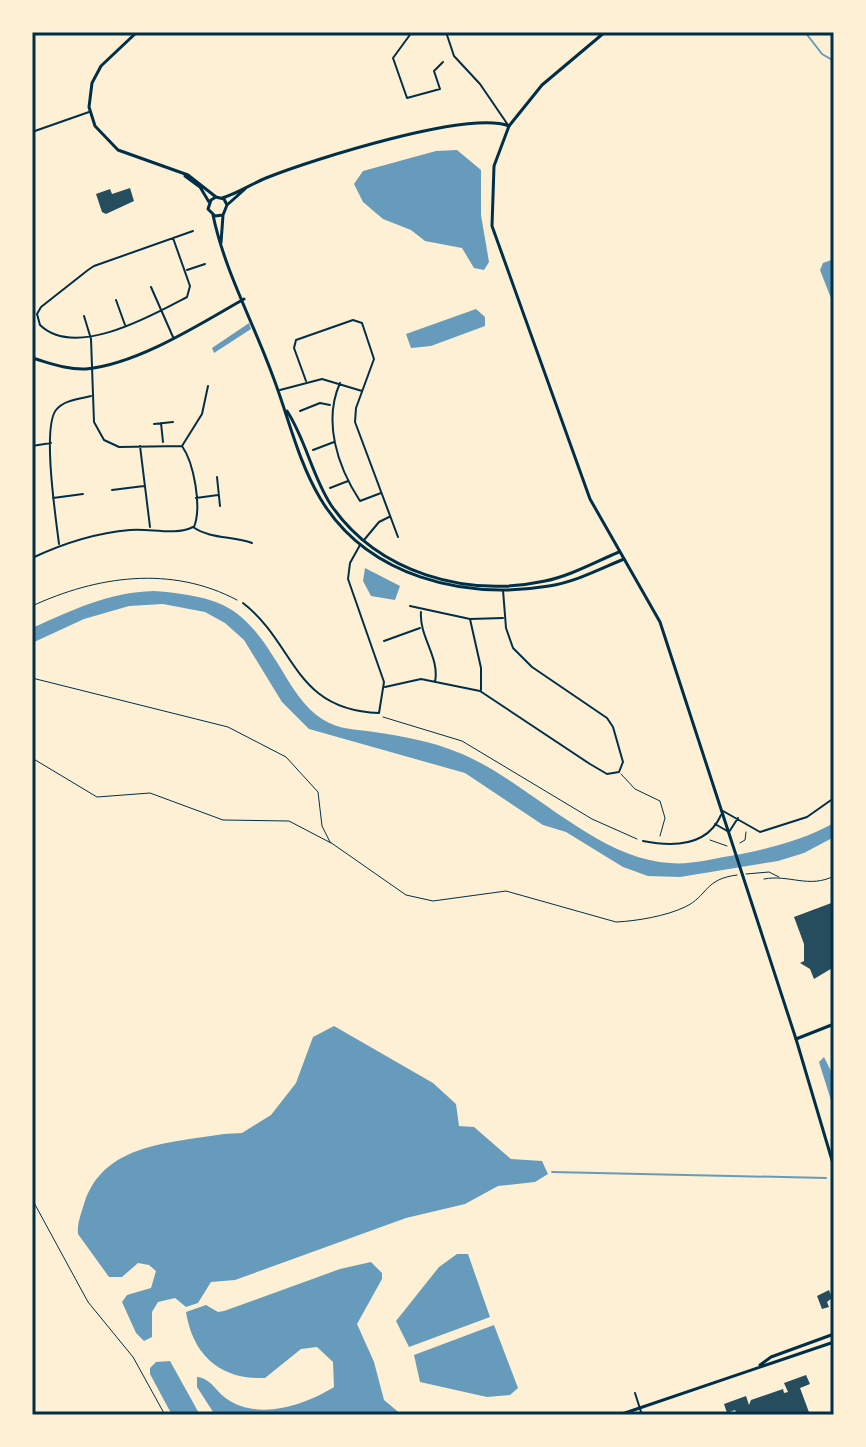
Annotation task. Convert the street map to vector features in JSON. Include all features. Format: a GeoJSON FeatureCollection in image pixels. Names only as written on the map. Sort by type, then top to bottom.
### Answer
{"type":"FeatureCollection","features":[{"type":"Feature","properties":{"kind":"street"},"geometry":{"type":"LineString","coordinates":[[137,32],[96,75],[90,92],[90,112],[98,132],[114,147],[197,180],[227,205]]}},
{"type":"Feature","properties":{"kind":"street"},"geometry":{"type":"LineString","coordinates":[[412,32],[393,58],[407,98],[440,89],[434,71],[443,62]]}},
{"type":"Feature","properties":{"kind":"street"},"geometry":{"type":"LineString","coordinates":[[446,32],[454,56],[480,84],[509,126]]}},
{"type":"Feature","properties":{"kind":"street"},"geometry":{"type":"LineString","coordinates":[[605,32],[542,85],[509,126],[491,182],[490,207],[496,247],[587,492],[660,622],[796,1039],[834,1167]]}},
{"type":"Feature","properties":{"kind":"street"},"geometry":{"type":"LineString","coordinates":[[32,132],[90,112]]}},
{"type":"Feature","properties":{"kind":"street"},"geometry":{"type":"LineString","coordinates":[[209,203],[367,145],[491,121],[509,126]]}},
{"type":"Feature","properties":{"kind":"street"},"geometry":{"type":"LineString","coordinates":[[185,176],[200,187],[209,203],[222,247],[315,483],[362,542],[388,559],[427,576],[456,583],[502,587],[563,583],[624,559]]}},
{"type":"Feature","properties":{"kind":"street"},"geometry":{"type":"LineString","coordinates":[[222,247],[223,215],[227,205],[247,188]]}},
{"type":"Feature","properties":{"kind":"street"},"geometry":{"type":"LineString","coordinates":[[213,215],[223,215]]}},
{"type":"Feature","properties":{"kind":"street"},"geometry":{"type":"LineString","coordinates":[[173,238],[190,294],[91,339],[50,332],[37,320],[41,307],[88,270],[173,238],[193,231]]}},
{"type":"Feature","properties":{"kind":"street"},"geometry":{"type":"LineString","coordinates":[[185,271],[205,264]]}},
{"type":"Feature","properties":{"kind":"street"},"geometry":{"type":"LineString","coordinates":[[151,287],[174,338]]}},
{"type":"Feature","properties":{"kind":"street"},"geometry":{"type":"LineString","coordinates":[[32,358],[67,368],[91,368],[174,338],[244,299]]}},
{"type":"Feature","properties":{"kind":"street"},"geometry":{"type":"LineString","coordinates":[[116,300],[125,325]]}},
{"type":"Feature","properties":{"kind":"street"},"geometry":{"type":"LineString","coordinates":[[84,316],[91,339],[94,422],[104,440],[119,447],[182,446]]}},
{"type":"Feature","properties":{"kind":"street"},"geometry":{"type":"LineString","coordinates":[[306,381],[294,343],[298,339],[360,321],[374,359],[355,422],[398,537]]}},
{"type":"Feature","properties":{"kind":"street"},"geometry":{"type":"LineString","coordinates":[[279,391],[322,379],[363,391]]}},
{"type":"Feature","properties":{"kind":"street"},"geometry":{"type":"LineString","coordinates":[[340,383],[331,405],[335,441],[349,481],[360,501],[381,493]]}},
{"type":"Feature","properties":{"kind":"street"},"geometry":{"type":"LineString","coordinates":[[182,446],[202,414],[208,386]]}},
{"type":"Feature","properties":{"kind":"street"},"geometry":{"type":"LineString","coordinates":[[59,545],[53,498],[51,422],[56,410],[65,403],[92,396]]}},
{"type":"Feature","properties":{"kind":"street"},"geometry":{"type":"LineString","coordinates":[[300,411],[320,403],[331,405]]}},
{"type":"Feature","properties":{"kind":"street"},"geometry":{"type":"LineString","coordinates":[[154,424],[173,422]]}},
{"type":"Feature","properties":{"kind":"street"},"geometry":{"type":"LineString","coordinates":[[161,423],[163,444]]}},
{"type":"Feature","properties":{"kind":"street"},"geometry":{"type":"LineString","coordinates":[[313,450],[335,441]]}},
{"type":"Feature","properties":{"kind":"street"},"geometry":{"type":"LineString","coordinates":[[32,446],[51,443]]}},
{"type":"Feature","properties":{"kind":"street"},"geometry":{"type":"LineString","coordinates":[[140,446],[150,528]]}},
{"type":"Feature","properties":{"kind":"street"},"geometry":{"type":"LineString","coordinates":[[182,446],[190,463],[195,498],[193,527]]}},
{"type":"Feature","properties":{"kind":"street"},"geometry":{"type":"LineString","coordinates":[[217,477],[220,506]]}},
{"type":"Feature","properties":{"kind":"street"},"geometry":{"type":"LineString","coordinates":[[330,488],[349,481]]}},
{"type":"Feature","properties":{"kind":"street"},"geometry":{"type":"LineString","coordinates":[[112,490],[145,486]]}},
{"type":"Feature","properties":{"kind":"street"},"geometry":{"type":"LineString","coordinates":[[53,498],[83,494]]}},
{"type":"Feature","properties":{"kind":"street"},"geometry":{"type":"LineString","coordinates":[[195,498],[219,494]]}},
{"type":"Feature","properties":{"kind":"street"},"geometry":{"type":"LineString","coordinates":[[243,603],[267,627],[290,664],[316,691],[335,703],[379,713],[385,687],[348,579],[352,558],[362,542],[379,522],[389,517]]}},
{"type":"Feature","properties":{"kind":"street"},"geometry":{"type":"LineString","coordinates":[[32,558],[59,545],[101,533],[150,528],[181,531],[193,527],[208,535],[228,535],[252,543]]}},
{"type":"Feature","properties":{"kind":"street"},"geometry":{"type":"LineString","coordinates":[[502,587],[547,581],[619,552]]}},
{"type":"Feature","properties":{"kind":"street"},"geometry":{"type":"LineString","coordinates":[[385,687],[412,679],[480,691],[607,774],[619,772],[623,762],[610,722],[522,659],[509,638],[502,587]]}},
{"type":"Feature","properties":{"kind":"street"},"geometry":{"type":"LineString","coordinates":[[410,606],[421,611],[470,619],[504,618]]}},
{"type":"Feature","properties":{"kind":"street"},"geometry":{"type":"LineString","coordinates":[[421,611],[422,627],[436,669],[435,682]]}},
{"type":"Feature","properties":{"kind":"street"},"geometry":{"type":"LineString","coordinates":[[470,619],[481,668],[480,691]]}},
{"type":"Feature","properties":{"kind":"street"},"geometry":{"type":"LineString","coordinates":[[384,641],[422,627]]}},
{"type":"Feature","properties":{"kind":"street"},"geometry":{"type":"LineString","coordinates":[[722,810],[760,832],[807,817],[834,798]]}},
{"type":"Feature","properties":{"kind":"street"},"geometry":{"type":"LineString","coordinates":[[643,841],[688,844],[699,839],[715,824],[722,810]]}},
{"type":"Feature","properties":{"kind":"street"},"geometry":{"type":"LineString","coordinates":[[729,832],[739,818]]}},
{"type":"Feature","properties":{"kind":"street"},"geometry":{"type":"LineString","coordinates":[[715,824],[729,832]]}},
{"type":"Feature","properties":{"kind":"street"},"geometry":{"type":"LineString","coordinates":[[796,1039],[834,1024]]}},
{"type":"Feature","properties":{"kind":"street"},"geometry":{"type":"LineString","coordinates":[[759,1365],[771,1357],[834,1334]]}},
{"type":"Feature","properties":{"kind":"street"},"geometry":{"type":"LineString","coordinates":[[619,1415],[834,1342]]}},
{"type":"Feature","properties":{"kind":"street"},"geometry":{"type":"LineString","coordinates":[[635,1393],[642,1415]]}},
{"type":"Feature","properties":{"kind":"lane"},"geometry":{"type":"LineString","coordinates":[[619,772],[635,789],[660,801],[665,818],[660,836]]}},
{"type":"Feature","properties":{"kind":"path"},"geometry":{"type":"LineString","coordinates":[[32,606],[78,587],[139,578],[200,584],[243,603]]}},
{"type":"Feature","properties":{"kind":"path"},"geometry":{"type":"LineString","coordinates":[[32,678],[228,727],[286,757],[318,792],[323,830],[334,845]]}},
{"type":"Feature","properties":{"kind":"path"},"geometry":{"type":"LineString","coordinates":[[379,713],[387,719],[462,741],[606,826],[643,841]]}},
{"type":"Feature","properties":{"kind":"path"},"geometry":{"type":"LineString","coordinates":[[32,758],[87,794],[110,798],[150,793],[210,817],[289,821],[334,845],[393,888],[412,898],[433,901],[506,891],[616,922],[686,907],[711,882],[729,876],[769,872],[812,883],[834,876]]}},
{"type":"Feature","properties":{"kind":"path"},"geometry":{"type":"LineString","coordinates":[[764,879],[779,877]]}},
{"type":"Feature","properties":{"kind":"path"},"geometry":{"type":"LineString","coordinates":[[32,1199],[88,1302],[133,1357],[165,1415]]}},
{"type":"Feature","properties":{"kind":"water"},"geometry":{"type":"Polygon","coordinates":[[[457,150],[481,170],[481,215],[489,262],[484,270],[474,268],[462,248],[425,241],[411,230],[383,219],[363,202],[354,184],[363,171],[436,151],[457,150]]]}},
{"type":"Feature","properties":{"kind":"water"},"geometry":{"type":"Polygon","coordinates":[[[834,259],[834,306],[820,270],[823,263],[834,259]]]}},
{"type":"Feature","properties":{"kind":"water"},"geometry":{"type":"Polygon","coordinates":[[[476,309],[485,317],[485,326],[431,346],[411,348],[406,334],[476,309]]]}},
{"type":"Feature","properties":{"kind":"water"},"geometry":{"type":"Polygon","coordinates":[[[249,323],[251,329],[214,353],[212,348],[249,323]]]}},
{"type":"Feature","properties":{"kind":"water"},"geometry":{"type":"Polygon","coordinates":[[[365,568],[400,586],[395,600],[371,596],[363,581],[365,568]]]}},
{"type":"Feature","properties":{"kind":"water"},"geometry":{"type":"Polygon","coordinates":[[[154,591],[200,597],[232,610],[257,634],[305,704],[328,723],[416,739],[457,752],[509,780],[587,833],[642,858],[670,863],[708,860],[784,844],[834,823],[834,837],[804,853],[778,861],[680,877],[648,876],[623,867],[566,832],[543,825],[465,773],[309,729],[282,702],[244,640],[225,623],[205,612],[163,604],[129,606],[84,619],[32,643],[32,628],[62,615],[106,598],[154,591]]]}},
{"type":"Feature","properties":{"kind":"water"},"geometry":{"type":"Polygon","coordinates":[[[334,1026],[433,1083],[456,1104],[459,1126],[474,1127],[511,1159],[542,1161],[548,1174],[535,1182],[498,1186],[465,1204],[406,1218],[235,1280],[211,1282],[198,1303],[186,1307],[175,1298],[158,1302],[152,1312],[152,1337],[144,1341],[136,1333],[122,1302],[127,1295],[151,1288],[156,1271],[149,1265],[138,1263],[122,1277],[109,1277],[78,1234],[84,1204],[93,1184],[106,1169],[123,1157],[141,1150],[182,1140],[242,1133],[271,1115],[296,1083],[313,1037],[334,1026]]]}},
{"type":"Feature","properties":{"kind":"water"},"geometry":{"type":"Polygon","coordinates":[[[824,1057],[834,1077],[834,1110],[819,1062],[824,1057]]]}},
{"type":"Feature","properties":{"kind":"water"},"geometry":{"type":"Polygon","coordinates":[[[457,1254],[468,1254],[490,1317],[409,1347],[396,1321],[439,1267],[457,1254]]]}},
{"type":"Feature","properties":{"kind":"water"},"geometry":{"type":"Polygon","coordinates":[[[371,1262],[382,1273],[382,1279],[357,1324],[374,1362],[384,1400],[402,1415],[215,1415],[197,1387],[197,1377],[206,1380],[240,1406],[267,1410],[296,1405],[334,1387],[333,1362],[317,1347],[301,1349],[265,1378],[235,1375],[223,1370],[202,1353],[186,1312],[206,1305],[218,1312],[224,1311],[340,1269],[371,1262]]]}},
{"type":"Feature","properties":{"kind":"water"},"geometry":{"type":"Polygon","coordinates":[[[494,1325],[518,1388],[510,1395],[487,1397],[420,1382],[414,1355],[494,1325]]]}},
{"type":"Feature","properties":{"kind":"water"},"geometry":{"type":"Polygon","coordinates":[[[170,1361],[200,1415],[172,1415],[150,1374],[150,1368],[156,1362],[170,1361]]]}},
{"type":"Feature","properties":{"kind":"building"},"geometry":{"type":"Polygon","coordinates":[[[130,188],[134,201],[106,214],[102,212],[96,194],[110,189],[112,194],[130,188]]]}},
{"type":"Feature","properties":{"kind":"building"},"geometry":{"type":"Polygon","coordinates":[[[834,902],[834,967],[814,979],[810,969],[800,963],[804,961],[804,944],[794,917],[834,902]]]}},
{"type":"Feature","properties":{"kind":"building"},"geometry":{"type":"Polygon","coordinates":[[[829,1290],[832,1298],[827,1302],[829,1307],[822,1309],[817,1296],[829,1290]]]}},
{"type":"Feature","properties":{"kind":"building"},"geometry":{"type":"Polygon","coordinates":[[[806,1375],[810,1384],[800,1388],[810,1415],[737,1415],[735,1410],[727,1413],[724,1404],[746,1396],[749,1405],[751,1400],[783,1389],[784,1393],[788,1392],[784,1383],[806,1375]]]}},
{"type":"Feature","properties":{"kind":"waterway"},"geometry":{"type":"LineString","coordinates":[[805,32],[822,54],[834,61]]}},
{"type":"Feature","properties":{"kind":"waterway"},"geometry":{"type":"LineString","coordinates":[[552,1172],[826,1178]]}}]}
